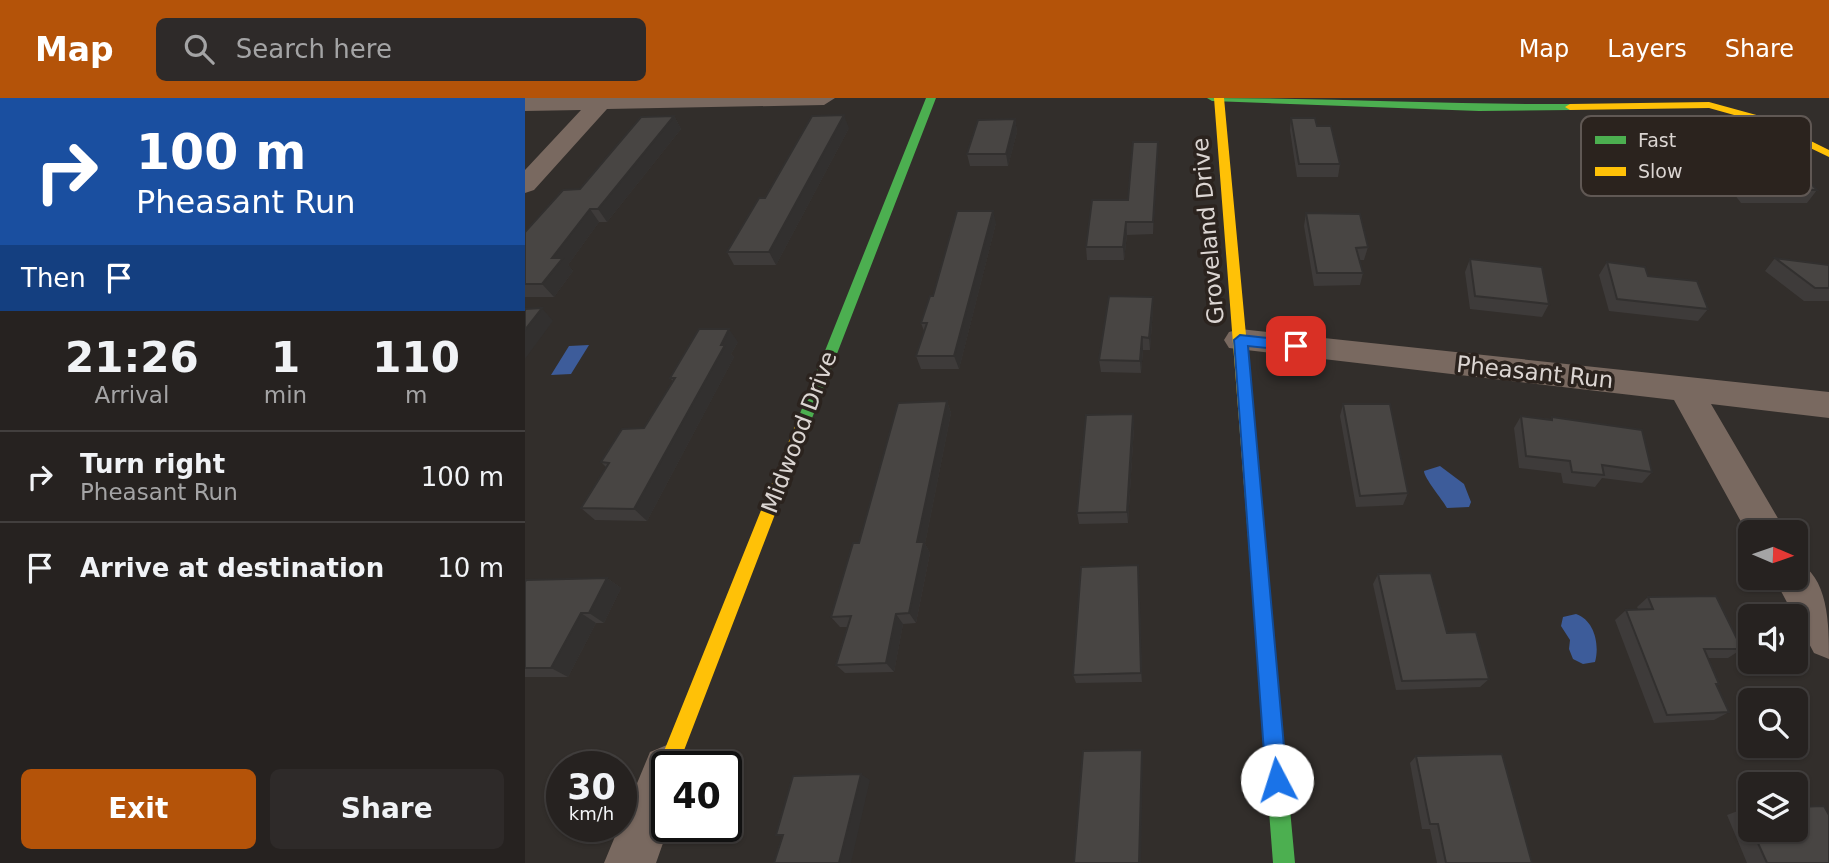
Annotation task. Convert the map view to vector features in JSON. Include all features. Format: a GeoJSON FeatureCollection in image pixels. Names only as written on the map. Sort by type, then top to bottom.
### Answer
{"type":"FeatureCollection","features":[{"type":"Feature","properties":{"kind":"street"},"geometry":{"type":"LineString","coordinates":[[525,104],[824,98]]}},
{"type":"Feature","properties":{"kind":"street","name":"Midwood Drive"},"geometry":{"type":"LineString","coordinates":[[674,751],[931,98]]}},
{"type":"Feature","properties":{"kind":"street"},"geometry":{"type":"LineString","coordinates":[[1212,98],[1479,107],[1709,105],[1740,110],[1756,116]]}},
{"type":"Feature","properties":{"kind":"street","name":"Groveland Drive"},"geometry":{"type":"LineString","coordinates":[[1219,98],[1283,863]]}},
{"type":"Feature","properties":{"kind":"street"},"geometry":{"type":"LineString","coordinates":[[525,185],[601,102]]}},
{"type":"Feature","properties":{"kind":"street"},"geometry":{"type":"LineString","coordinates":[[1811,144],[1829,154]]}},
{"type":"Feature","properties":{"kind":"street","name":"Pheasant Run"},"geometry":{"type":"LineString","coordinates":[[1240,340],[1829,405]]}},
{"type":"Feature","properties":{"kind":"street"},"geometry":{"type":"LineString","coordinates":[[1685,389],[1760,520]]}},
{"type":"Feature","properties":{"kind":"street"},"geometry":{"type":"LineString","coordinates":[[1801,590],[1829,639]]}},
{"type":"Feature","properties":{"kind":"street","name":"Midwood Drive"},"geometry":{"type":"LineString","coordinates":[[630,863],[651,809]]}},
{"type":"Feature","properties":{"kind":"water"},"geometry":{"type":"Polygon","coordinates":[[[589,345],[571,374],[551,375],[569,346],[589,345]]]}},
{"type":"Feature","properties":{"kind":"water"},"geometry":{"type":"Polygon","coordinates":[[[1440,466],[1464,484],[1471,502],[1469,507],[1447,508],[1424,471],[1440,466]]]}},
{"type":"Feature","properties":{"kind":"water"},"geometry":{"type":"Polygon","coordinates":[[[1576,614],[1587,622],[1594,634],[1597,648],[1595,662],[1583,664],[1573,659],[1569,649],[1570,640],[1561,626],[1563,617],[1576,614]]]}},
{"type":"Feature","properties":{"kind":"building"},"geometry":{"type":"Polygon","coordinates":[[[844,115],[769,252],[727,252],[759,198],[765,198],[812,116],[844,115]]]}},
{"type":"Feature","properties":{"kind":"building"},"geometry":{"type":"Polygon","coordinates":[[[674,116],[598,209],[590,209],[552,258],[563,258],[542,284],[525,284],[525,232],[563,190],[580,189],[641,117],[674,116]]]}},
{"type":"Feature","properties":{"kind":"building"},"geometry":{"type":"Polygon","coordinates":[[[1291,118],[1315,118],[1317,126],[1331,126],[1340,164],[1299,164],[1291,118]]]}},
{"type":"Feature","properties":{"kind":"building"},"geometry":{"type":"Polygon","coordinates":[[[1015,119],[1006,154],[967,154],[978,120],[1015,119]]]}},
{"type":"Feature","properties":{"kind":"building"},"geometry":{"type":"Polygon","coordinates":[[[1133,142],[1158,142],[1153,222],[1126,222],[1123,247],[1086,247],[1092,200],[1128,200],[1133,142]]]}},
{"type":"Feature","properties":{"kind":"building"},"geometry":{"type":"Polygon","coordinates":[[[957,211],[993,211],[954,356],[916,356],[927,323],[921,323],[930,296],[933,296],[957,211]]]}},
{"type":"Feature","properties":{"kind":"building"},"geometry":{"type":"Polygon","coordinates":[[[1306,213],[1360,214],[1368,247],[1356,248],[1363,273],[1317,273],[1306,213]]]}},
{"type":"Feature","properties":{"kind":"building"},"geometry":{"type":"Polygon","coordinates":[[[1775,258],[1829,265],[1829,288],[1815,288],[1775,258]]]}},
{"type":"Feature","properties":{"kind":"building"},"geometry":{"type":"Polygon","coordinates":[[[1470,259],[1542,267],[1549,304],[1475,296],[1470,259]]]}},
{"type":"Feature","properties":{"kind":"building"},"geometry":{"type":"Polygon","coordinates":[[[1607,262],[1645,267],[1648,276],[1697,281],[1708,309],[1617,299],[1607,262]]]}},
{"type":"Feature","properties":{"kind":"building"},"geometry":{"type":"Polygon","coordinates":[[[1109,296],[1153,297],[1149,338],[1142,337],[1140,361],[1099,360],[1109,296]]]}},
{"type":"Feature","properties":{"kind":"building"},"geometry":{"type":"Polygon","coordinates":[[[542,308],[525,330],[525,309],[542,308]]]}},
{"type":"Feature","properties":{"kind":"building"},"geometry":{"type":"Polygon","coordinates":[[[699,329],[729,329],[721,345],[725,345],[634,509],[581,508],[609,463],[601,462],[622,429],[644,428],[675,378],[670,378],[699,329]]]}},
{"type":"Feature","properties":{"kind":"building"},"geometry":{"type":"Polygon","coordinates":[[[947,401],[917,542],[924,542],[909,613],[896,614],[886,663],[836,665],[851,616],[831,617],[853,543],[859,543],[898,403],[947,401]]]}},
{"type":"Feature","properties":{"kind":"building"},"geometry":{"type":"Polygon","coordinates":[[[1343,404],[1390,404],[1408,493],[1360,496],[1343,404]]]}},
{"type":"Feature","properties":{"kind":"building"},"geometry":{"type":"Polygon","coordinates":[[[1133,414],[1127,512],[1077,513],[1086,415],[1133,414]]]}},
{"type":"Feature","properties":{"kind":"building"},"geometry":{"type":"Polygon","coordinates":[[[1521,416],[1552,420],[1552,417],[1642,430],[1652,472],[1602,465],[1604,475],[1572,472],[1570,461],[1526,456],[1521,416]]]}},
{"type":"Feature","properties":{"kind":"building"},"geometry":{"type":"Polygon","coordinates":[[[1138,565],[1141,673],[1073,675],[1081,567],[1138,565]]]}},
{"type":"Feature","properties":{"kind":"building"},"geometry":{"type":"Polygon","coordinates":[[[1431,573],[1447,633],[1476,632],[1489,679],[1402,681],[1378,574],[1431,573]]]}},
{"type":"Feature","properties":{"kind":"building"},"geometry":{"type":"Polygon","coordinates":[[[607,578],[589,613],[581,613],[551,668],[525,668],[526,580],[607,578]]]}},
{"type":"Feature","properties":{"kind":"building"},"geometry":{"type":"Polygon","coordinates":[[[1716,596],[1738,641],[1738,649],[1704,649],[1729,712],[1667,715],[1626,610],[1653,609],[1648,597],[1716,596]]]}},
{"type":"Feature","properties":{"kind":"building"},"geometry":{"type":"Polygon","coordinates":[[[1142,750],[1139,863],[1074,863],[1083,751],[1142,750]]]}},
{"type":"Feature","properties":{"kind":"building"},"geometry":{"type":"Polygon","coordinates":[[[1502,754],[1532,863],[1446,863],[1438,824],[1430,824],[1416,756],[1502,754]]]}},
{"type":"Feature","properties":{"kind":"building"},"geometry":{"type":"Polygon","coordinates":[[[861,774],[839,863],[774,863],[783,835],[776,835],[793,776],[861,774]]]}},
{"type":"Feature","properties":{"kind":"building"},"geometry":{"type":"Polygon","coordinates":[[[1824,806],[1829,815],[1829,863],[1767,863],[1757,842],[1808,842],[1808,807],[1824,806]]]}},
{"type":"Feature","properties":{"kind":"traffic: fast"},"geometry":{"type":"LineString","coordinates":[[802,426],[931,98]]}},
{"type":"Feature","properties":{"kind":"traffic: fast"},"geometry":{"type":"LineString","coordinates":[[1212,98],[1479,108],[1570,107]]}},
{"type":"Feature","properties":{"kind":"traffic: fast"},"geometry":{"type":"LineString","coordinates":[[1252,486],[1284,863]]}},
{"type":"Feature","properties":{"kind":"traffic: slow"},"geometry":{"type":"LineString","coordinates":[[1219,98],[1252,486]]}},
{"type":"Feature","properties":{"kind":"traffic: slow"},"geometry":{"type":"LineString","coordinates":[[1570,107],[1709,105],[1749,116]]}},
{"type":"Feature","properties":{"kind":"traffic: slow"},"geometry":{"type":"LineString","coordinates":[[1811,145],[1829,154]]}},
{"type":"Feature","properties":{"kind":"traffic: slow"},"geometry":{"type":"LineString","coordinates":[[674,751],[802,426]]}},
{"type":"Feature","properties":{"kind":"route"},"geometry":{"type":"LineString","coordinates":[[1277,780],[1240,340],[1296,346]]}}]}
